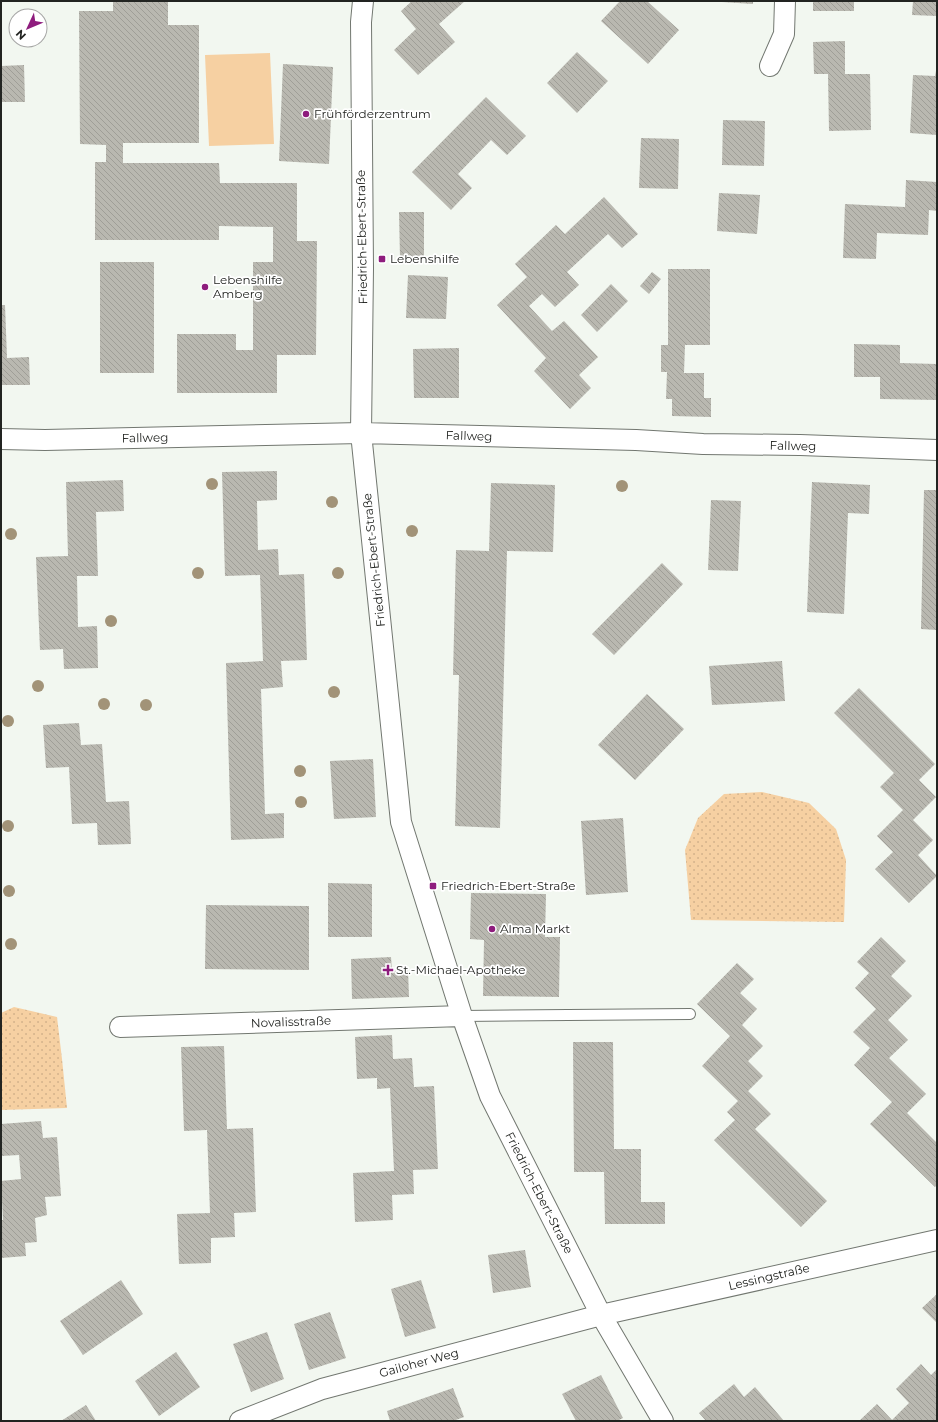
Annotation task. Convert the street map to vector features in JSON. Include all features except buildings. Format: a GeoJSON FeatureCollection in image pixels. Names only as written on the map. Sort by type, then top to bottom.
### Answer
{"type":"FeatureCollection","features":[{"type":"Feature","properties":{"kind":"street","name":"Friedrich-Ebert-Straße"},"geometry":{"type":"LineString","coordinates":[[362,1],[363,268],[361,433],[401,822],[462,1016],[490,1096],[601,1315],[663,1421]]}},
{"type":"Feature","properties":{"kind":"street"},"geometry":{"type":"LineString","coordinates":[[770,66],[784,34],[785,1]]}},
{"type":"Feature","properties":{"kind":"street","name":"Fallweg"},"geometry":{"type":"LineString","coordinates":[[1,439],[45,440],[361,433],[937,450]]}},
{"type":"Feature","properties":{"kind":"street","name":"Novalisstraße"},"geometry":{"type":"LineString","coordinates":[[120,1027],[462,1016]]}},
{"type":"Feature","properties":{"kind":"street","name":"Lessingstraße"},"geometry":{"type":"LineString","coordinates":[[601,1315],[937,1240]]}},
{"type":"Feature","properties":{"kind":"street","name":"Gailoher Weg"},"geometry":{"type":"LineString","coordinates":[[240,1421],[322,1389],[601,1315]]}},
{"type":"Feature","properties":{"kind":"lane"},"geometry":{"type":"LineString","coordinates":[[462,1016],[690,1014]]}},
{"type":"Feature","properties":{"kind":"shaded area"},"geometry":{"type":"Polygon","coordinates":[[[270,53],[274,144],[209,146],[205,55],[270,53]]]}},
{"type":"Feature","properties":{"kind":"shaded area"},"geometry":{"type":"Polygon","coordinates":[[[762,792],[809,803],[836,829],[846,860],[844,922],[691,920],[685,850],[698,818],[724,794],[762,792]]]}},
{"type":"Feature","properties":{"kind":"shaded area"},"geometry":{"type":"Polygon","coordinates":[[[14,1007],[57,1017],[67,1108],[1,1110],[1,1013],[14,1007]]]}},
{"type":"Feature","properties":{"kind":"place","name":"Frühförderzentrum"},"geometry":{"type":"Point","coordinates":[306,114]}},
{"type":"Feature","properties":{"kind":"place","name":"Lebenshilfe"},"geometry":{"type":"Point","coordinates":[382,259]}},
{"type":"Feature","properties":{"kind":"place","name":"Lebenshilfe Amberg"},"geometry":{"type":"Point","coordinates":[205,287]}},
{"type":"Feature","properties":{"kind":"place","name":"Friedrich-Ebert-Straße"},"geometry":{"type":"Point","coordinates":[433,886]}},
{"type":"Feature","properties":{"kind":"place","name":"Alma Markt"},"geometry":{"type":"Point","coordinates":[492,929]}},
{"type":"Feature","properties":{"kind":"place","name":"St.-Michael-Apotheke"},"geometry":{"type":"Point","coordinates":[388,970]}}]}
